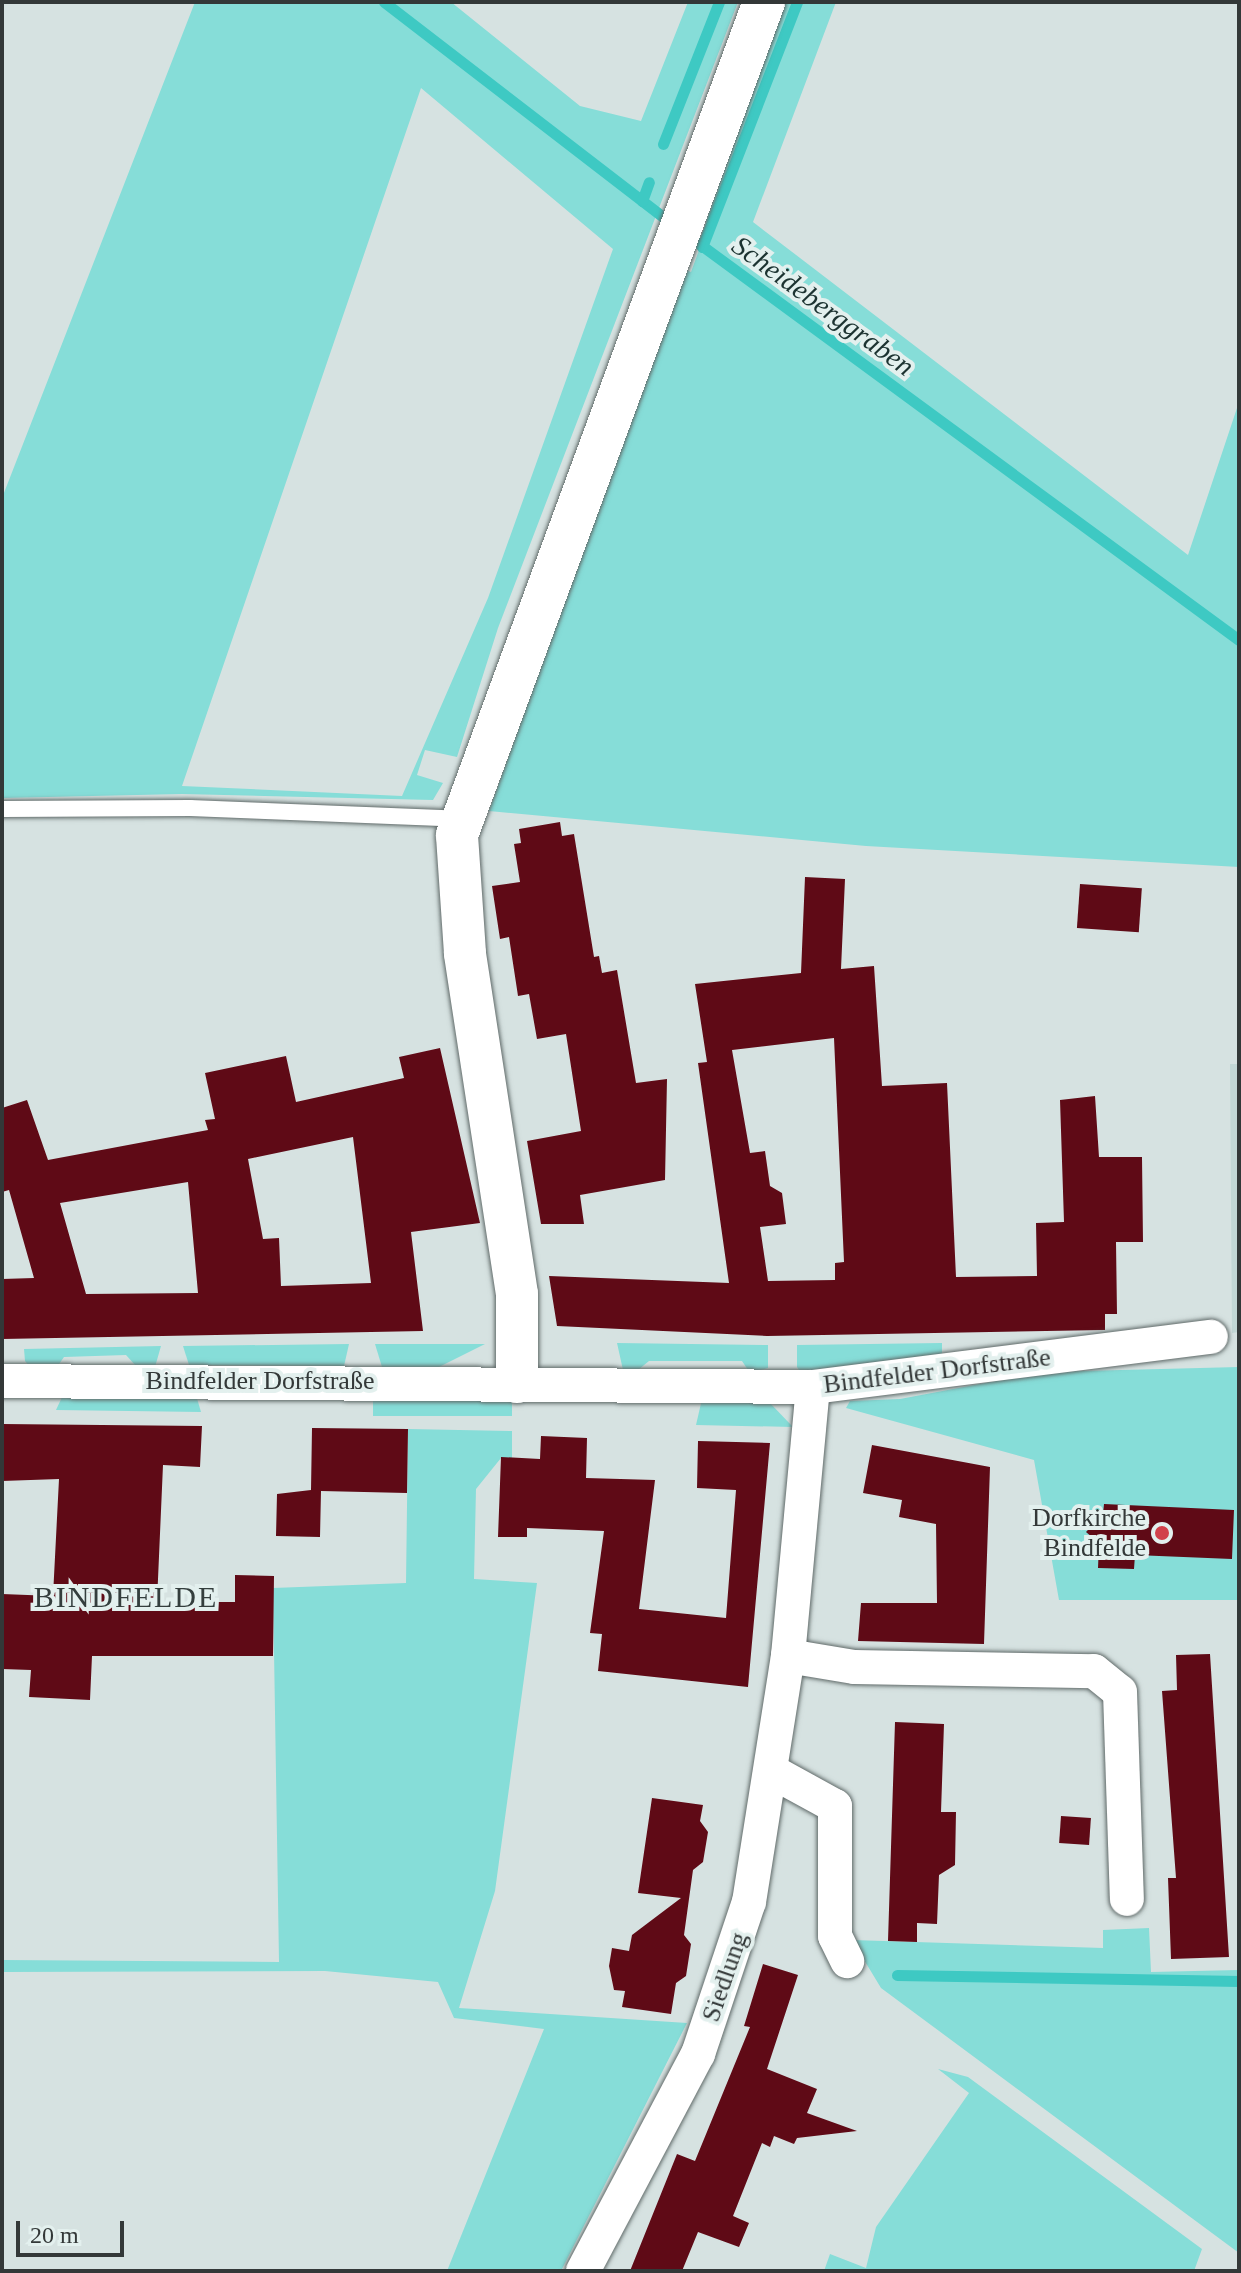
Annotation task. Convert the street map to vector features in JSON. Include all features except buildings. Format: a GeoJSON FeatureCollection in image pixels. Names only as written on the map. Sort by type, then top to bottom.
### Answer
{"type":"FeatureCollection","features":[{"type":"Feature","properties":{"kind":"street"},"geometry":{"type":"LineString","coordinates":[[517,1382],[517,1294],[465,953],[459,827],[667,256],[764,2]]}},
{"type":"Feature","properties":{"kind":"street","name":"Bindfelder Dorfstraße"},"geometry":{"type":"LineString","coordinates":[[2,1381],[517,1382],[813,1387],[1211,1337]]}},
{"type":"Feature","properties":{"kind":"street","name":"Siedlung"},"geometry":{"type":"LineString","coordinates":[[583,2271],[698,2054],[729,1973],[749,1902],[788,1656],[813,1387]]}},
{"type":"Feature","properties":{"kind":"street"},"geometry":{"type":"LineString","coordinates":[[788,1656],[854,1667],[1094,1671],[1120,1692],[1127,1899]]}},
{"type":"Feature","properties":{"kind":"street"},"geometry":{"type":"LineString","coordinates":[[771,1771],[835,1806],[835,1936],[847,1961]]}},
{"type":"Feature","properties":{"kind":"lane"},"geometry":{"type":"LineString","coordinates":[[2,809],[190,808],[459,827]]}},
{"type":"Feature","properties":{"kind":"shaded area"},"geometry":{"type":"Polygon","coordinates":[[[195,2],[451,2],[580,106],[641,121],[688,2],[738,2],[498,628],[457,757],[425,750],[417,775],[443,783],[433,800],[182,794],[2,798],[2,498],[195,2]],[[421,88],[182,786],[402,796],[488,598],[613,249],[421,88]]]}},
{"type":"Feature","properties":{"kind":"shaded area"},"geometry":{"type":"Polygon","coordinates":[[[784,2],[836,2],[753,222],[1188,555],[1239,402],[1239,867],[866,846],[489,811],[683,269],[691,272],[709,223],[702,219],[784,2]]]}},
{"type":"Feature","properties":{"kind":"shaded area"},"geometry":{"type":"Polygon","coordinates":[[[1230,1064],[1239,1064],[1239,1332],[1232,1333],[1230,1064]]]}},
{"type":"Feature","properties":{"kind":"shaded area"},"geometry":{"type":"Polygon","coordinates":[[[617,1343],[768,1345],[768,1368],[750,1373],[742,1361],[649,1361],[638,1370],[623,1370],[617,1343]]]}},
{"type":"Feature","properties":{"kind":"shaded area"},"geometry":{"type":"Polygon","coordinates":[[[942,1343],[942,1359],[801,1373],[797,1367],[797,1345],[942,1343]]]}},
{"type":"Feature","properties":{"kind":"shaded area"},"geometry":{"type":"Polygon","coordinates":[[[349,1344],[344,1366],[189,1365],[183,1346],[349,1344]]]}},
{"type":"Feature","properties":{"kind":"shaded area"},"geometry":{"type":"Polygon","coordinates":[[[375,1344],[485,1344],[439,1367],[382,1367],[375,1344]]]}},
{"type":"Feature","properties":{"kind":"shaded area"},"geometry":{"type":"Polygon","coordinates":[[[161,1346],[155,1367],[136,1366],[126,1355],[64,1357],[57,1367],[30,1367],[25,1361],[24,1349],[161,1346]]]}},
{"type":"Feature","properties":{"kind":"shaded area"},"geometry":{"type":"Polygon","coordinates":[[[1239,1367],[1239,1600],[1059,1600],[1034,1460],[846,1408],[850,1401],[900,1399],[1043,1372],[1239,1367]]]}},
{"type":"Feature","properties":{"kind":"shaded area"},"geometry":{"type":"Polygon","coordinates":[[[63,1395],[196,1395],[201,1412],[56,1410],[63,1395]]]}},
{"type":"Feature","properties":{"kind":"shaded area"},"geometry":{"type":"Polygon","coordinates":[[[373,1396],[512,1396],[512,1416],[373,1416],[373,1396]]]}},
{"type":"Feature","properties":{"kind":"shaded area"},"geometry":{"type":"Polygon","coordinates":[[[702,1399],[769,1402],[793,1427],[696,1425],[702,1399]]]}},
{"type":"Feature","properties":{"kind":"shaded area"},"geometry":{"type":"Polygon","coordinates":[[[408,1429],[512,1431],[512,1458],[501,1458],[476,1489],[474,1579],[537,1583],[495,1891],[459,2008],[687,2023],[561,2271],[447,2271],[544,2029],[454,2018],[438,1982],[325,1971],[2,1972],[2,1960],[279,1962],[273,1588],[406,1583],[408,1429]]]}},
{"type":"Feature","properties":{"kind":"shaded area"},"geometry":{"type":"Polygon","coordinates":[[[1149,1928],[1151,1972],[1239,1970],[1239,2253],[881,1988],[852,1940],[1103,1948],[1103,1930],[1149,1928]]]}},
{"type":"Feature","properties":{"kind":"shaded area"},"geometry":{"type":"Polygon","coordinates":[[[938,2069],[968,2077],[1202,2249],[1194,2271],[824,2271],[830,2254],[866,2268],[876,2227],[969,2093],[938,2069]]]}},
{"type":"Feature","properties":{"kind":"waterway","name":"Scheideberggraben"},"geometry":{"type":"LineString","coordinates":[[384,2],[672,224]]}},
{"type":"Feature","properties":{"kind":"waterway"},"geometry":{"type":"LineString","coordinates":[[663,144],[719,2]]}},
{"type":"Feature","properties":{"kind":"waterway"},"geometry":{"type":"LineString","coordinates":[[702,247],[797,2]]}},
{"type":"Feature","properties":{"kind":"waterway"},"geometry":{"type":"LineString","coordinates":[[642,201],[649,182]]}},
{"type":"Feature","properties":{"kind":"waterway","name":"Scheideberggraben"},"geometry":{"type":"LineString","coordinates":[[686,234],[1239,640]]}},
{"type":"Feature","properties":{"kind":"waterway"},"geometry":{"type":"LineString","coordinates":[[897,1975],[1239,1981]]}},
{"type":"Feature","properties":{"kind":"place","name":"Dorfkirche Bindfelde"},"geometry":{"type":"Point","coordinates":[1162,1533]}},
{"type":"Feature","properties":{"kind":"district","name":"BINDFELDE"},"geometry":{"type":"Point","coordinates":[126,1597]}}]}
